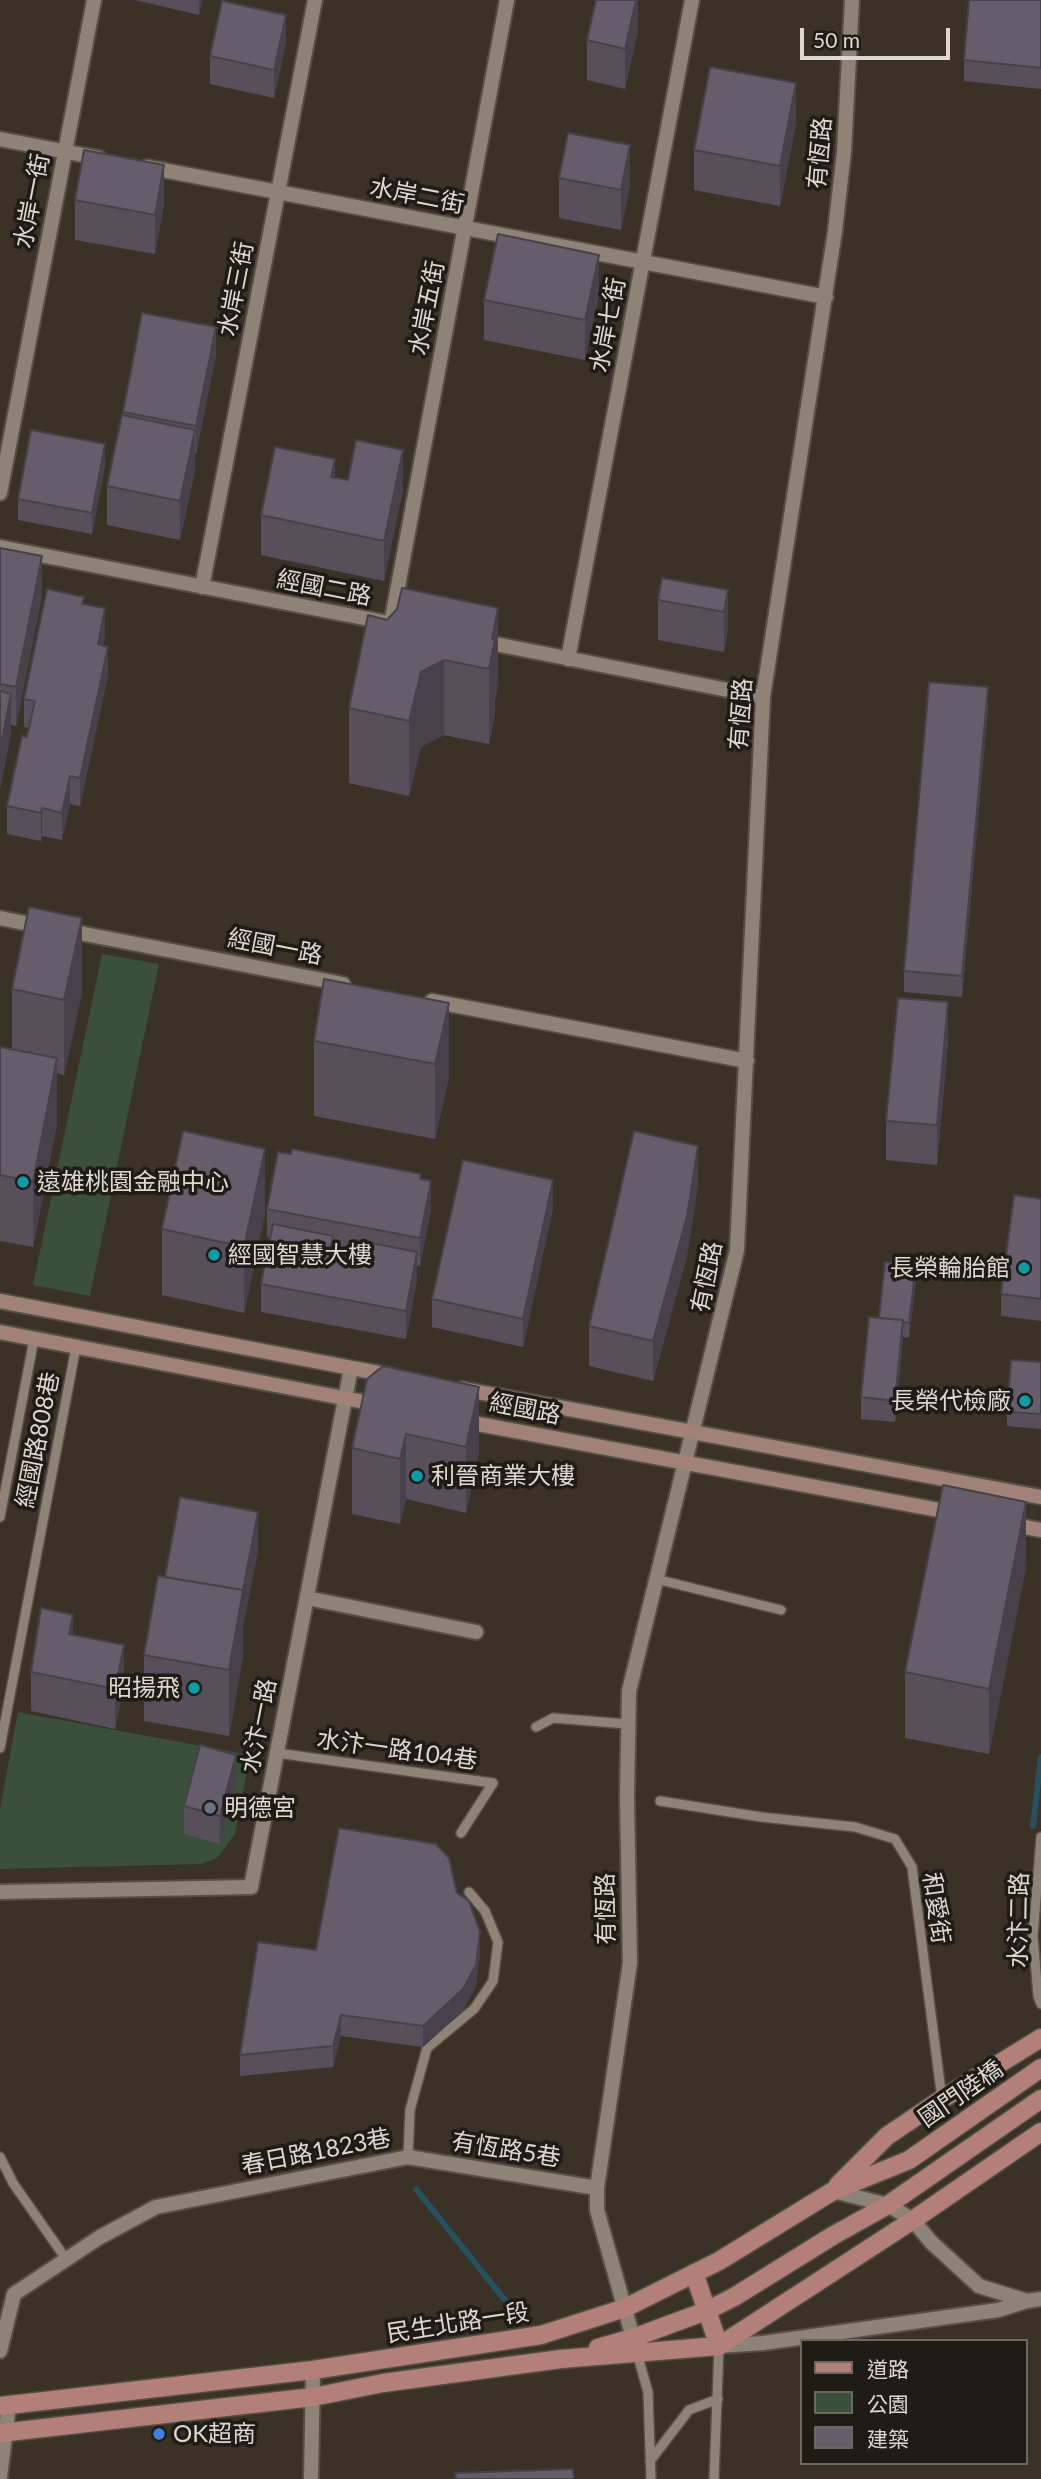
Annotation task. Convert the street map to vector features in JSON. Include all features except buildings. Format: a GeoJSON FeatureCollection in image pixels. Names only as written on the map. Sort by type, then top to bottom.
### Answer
{"type":"FeatureCollection","features":[{"type":"Feature","properties":{"kind":"main road"},"geometry":{"type":"LineString","coordinates":[[833,2191],[887,2136],[1041,2038]]}},
{"type":"Feature","properties":{"kind":"main road","name":"國門陸橋"},"geometry":{"type":"LineString","coordinates":[[833,2191],[909,2160],[1041,2068]]}},
{"type":"Feature","properties":{"kind":"main road","name":"國門陸橋"},"geometry":{"type":"LineString","coordinates":[[888,2205],[1041,2099]]}},
{"type":"Feature","properties":{"kind":"main road"},"geometry":{"type":"LineString","coordinates":[[635,2346],[719,2346],[914,2220],[1041,2132]]}},
{"type":"Feature","properties":{"kind":"main road","name":"民生北路一段"},"geometry":{"type":"LineString","coordinates":[[5,2406],[313,2370],[541,2335],[625,2308],[719,2261],[833,2191]]}},
{"type":"Feature","properties":{"kind":"main road"},"geometry":{"type":"LineString","coordinates":[[635,2346],[706,2311],[888,2205]]}},
{"type":"Feature","properties":{"kind":"main road"},"geometry":{"type":"LineString","coordinates":[[694,2273],[719,2346]]}},
{"type":"Feature","properties":{"kind":"main road","name":"民生北路一段"},"geometry":{"type":"LineString","coordinates":[[3,2433],[313,2397],[383,2383],[561,2359],[635,2346]]}},
{"type":"Feature","properties":{"kind":"street","name":"水岸一街"},"geometry":{"type":"LineString","coordinates":[[0,493],[94,0]]}},
{"type":"Feature","properties":{"kind":"street","name":"水岸三街"},"geometry":{"type":"LineString","coordinates":[[202,587],[315,0]]}},
{"type":"Feature","properties":{"kind":"street","name":"水岸五街"},"geometry":{"type":"LineString","coordinates":[[398,625],[465,228],[507,0]]}},
{"type":"Feature","properties":{"kind":"street","name":"水岸七街"},"geometry":{"type":"LineString","coordinates":[[568,659],[692,0]]}},
{"type":"Feature","properties":{"kind":"street","name":"有恆路"},"geometry":{"type":"LineString","coordinates":[[635,2346],[597,2210],[597,2188],[630,1963],[627,1724],[629,1691],[737,1250],[763,697],[826,297],[844,152],[852,0]]}},
{"type":"Feature","properties":{"kind":"street","name":"水岸二街"},"geometry":{"type":"LineString","coordinates":[[0,139],[826,297]]}},
{"type":"Feature","properties":{"kind":"street","name":"經國二路"},"geometry":{"type":"LineString","coordinates":[[0,547],[398,625]]}},
{"type":"Feature","properties":{"kind":"street"},"geometry":{"type":"LineString","coordinates":[[459,637],[763,697]]}},
{"type":"Feature","properties":{"kind":"street","name":"經國一路"},"geometry":{"type":"LineString","coordinates":[[0,918],[353,986]]}},
{"type":"Feature","properties":{"kind":"street"},"geometry":{"type":"LineString","coordinates":[[421,999],[747,1061]]}},
{"type":"Feature","properties":{"kind":"street"},"geometry":{"type":"LineString","coordinates":[[0,1301],[414,1380]]}},
{"type":"Feature","properties":{"kind":"street"},"geometry":{"type":"LineString","coordinates":[[0,1332],[396,1408]]}},
{"type":"Feature","properties":{"kind":"street","name":"水汴一路"},"geometry":{"type":"LineString","coordinates":[[0,1892],[251,1887],[351,1368]]}},
{"type":"Feature","properties":{"kind":"street","name":"經國路"},"geometry":{"type":"LineString","coordinates":[[453,1387],[1041,1497]]}},
{"type":"Feature","properties":{"kind":"street","name":"經國路"},"geometry":{"type":"LineString","coordinates":[[448,1418],[974,1517]]}},
{"type":"Feature","properties":{"kind":"street"},"geometry":{"type":"LineString","coordinates":[[1001,1522],[1041,1530]]}},
{"type":"Feature","properties":{"kind":"street"},"geometry":{"type":"LineString","coordinates":[[307,1598],[476,1632]]}},
{"type":"Feature","properties":{"kind":"street","name":"有恆路5巷"},"geometry":{"type":"LineString","coordinates":[[408,2157],[597,2188]]}},
{"type":"Feature","properties":{"kind":"street","name":"春日路1823巷"},"geometry":{"type":"LineString","coordinates":[[0,2351],[14,2294],[100,2237],[156,2207],[408,2157]]}},
{"type":"Feature","properties":{"kind":"street"},"geometry":{"type":"LineString","coordinates":[[833,2191],[888,2205],[914,2220],[931,2242],[979,2286],[1034,2300]]}},
{"type":"Feature","properties":{"kind":"street"},"geometry":{"type":"LineString","coordinates":[[719,2346],[763,2343],[998,2310],[1034,2300]]}},
{"type":"Feature","properties":{"kind":"street"},"geometry":{"type":"LineString","coordinates":[[311,2479],[313,2370]]}},
{"type":"Feature","properties":{"kind":"street"},"geometry":{"type":"LineString","coordinates":[[0,2477],[5,2406]]}},
{"type":"Feature","properties":{"kind":"lane","name":"經國路808巷"},"geometry":{"type":"LineString","coordinates":[[0,1517],[34,1339]]}},
{"type":"Feature","properties":{"kind":"lane","name":"經國路808巷"},"geometry":{"type":"LineString","coordinates":[[0,1748],[76,1347]]}},
{"type":"Feature","properties":{"kind":"lane"},"geometry":{"type":"LineString","coordinates":[[656,1579],[781,1610]]}},
{"type":"Feature","properties":{"kind":"lane"},"geometry":{"type":"LineString","coordinates":[[536,1727],[553,1718],[627,1724]]}},
{"type":"Feature","properties":{"kind":"lane","name":"水汴一路104巷"},"geometry":{"type":"LineString","coordinates":[[277,1753],[493,1783],[461,1833]]}},
{"type":"Feature","properties":{"kind":"lane","name":"和愛街"},"geometry":{"type":"LineString","coordinates":[[660,1801],[761,1817],[855,1827],[895,1839],[912,1867],[942,2099]]}},
{"type":"Feature","properties":{"kind":"lane","name":"水汴二路"},"geometry":{"type":"LineString","coordinates":[[1041,1838],[1033,1936],[1041,2004]]}},
{"type":"Feature","properties":{"kind":"lane","name":"春日路1823巷"},"geometry":{"type":"LineString","coordinates":[[408,2157],[410,2110],[428,2048],[474,2009],[493,1981],[498,1942],[485,1911],[469,1892]]}},
{"type":"Feature","properties":{"kind":"lane"},"geometry":{"type":"LineString","coordinates":[[0,2157],[13,2183],[66,2259]]}},
{"type":"Feature","properties":{"kind":"lane"},"geometry":{"type":"LineString","coordinates":[[635,2346],[648,2392],[651,2479]]}},
{"type":"Feature","properties":{"kind":"lane"},"geometry":{"type":"LineString","coordinates":[[714,2479],[719,2346]]}},
{"type":"Feature","properties":{"kind":"lane"},"geometry":{"type":"LineString","coordinates":[[650,2461],[689,2410],[718,2399]]}},
{"type":"Feature","properties":{"kind":"green space"},"geometry":{"type":"Polygon","coordinates":[[[102,954],[159,964],[90,1296],[33,1285],[102,954]]]}},
{"type":"Feature","properties":{"kind":"green space"},"geometry":{"type":"Polygon","coordinates":[[[18,1712],[250,1755],[235,1834],[217,1858],[201,1864],[0,1869],[0,1809],[18,1712]]]}},
{"type":"Feature","properties":{"kind":"waterway"},"geometry":{"type":"LineString","coordinates":[[1033,1826],[1041,1757]]}},
{"type":"Feature","properties":{"kind":"waterway"},"geometry":{"type":"LineString","coordinates":[[416,2189],[508,2304]]}},
{"type":"Feature","properties":{"kind":"place","name":"遠雄桃園金融中心"},"geometry":{"type":"Point","coordinates":[23,1182]}},
{"type":"Feature","properties":{"kind":"place","name":"經國智慧大樓"},"geometry":{"type":"Point","coordinates":[214,1255]}},
{"type":"Feature","properties":{"kind":"place","name":"長榮輪胎館"},"geometry":{"type":"Point","coordinates":[1024,1268]}},
{"type":"Feature","properties":{"kind":"place","name":"長榮代檢廠"},"geometry":{"type":"Point","coordinates":[1025,1401]}},
{"type":"Feature","properties":{"kind":"place","name":"利晉商業大樓"},"geometry":{"type":"Point","coordinates":[417,1476]}},
{"type":"Feature","properties":{"kind":"place","name":"昭揚飛"},"geometry":{"type":"Point","coordinates":[194,1688]}},
{"type":"Feature","properties":{"kind":"place","name":"明德宮"},"geometry":{"type":"Point","coordinates":[210,1808]}},
{"type":"Feature","properties":{"kind":"place","name":"OK超商"},"geometry":{"type":"Point","coordinates":[159,2434]}}]}
